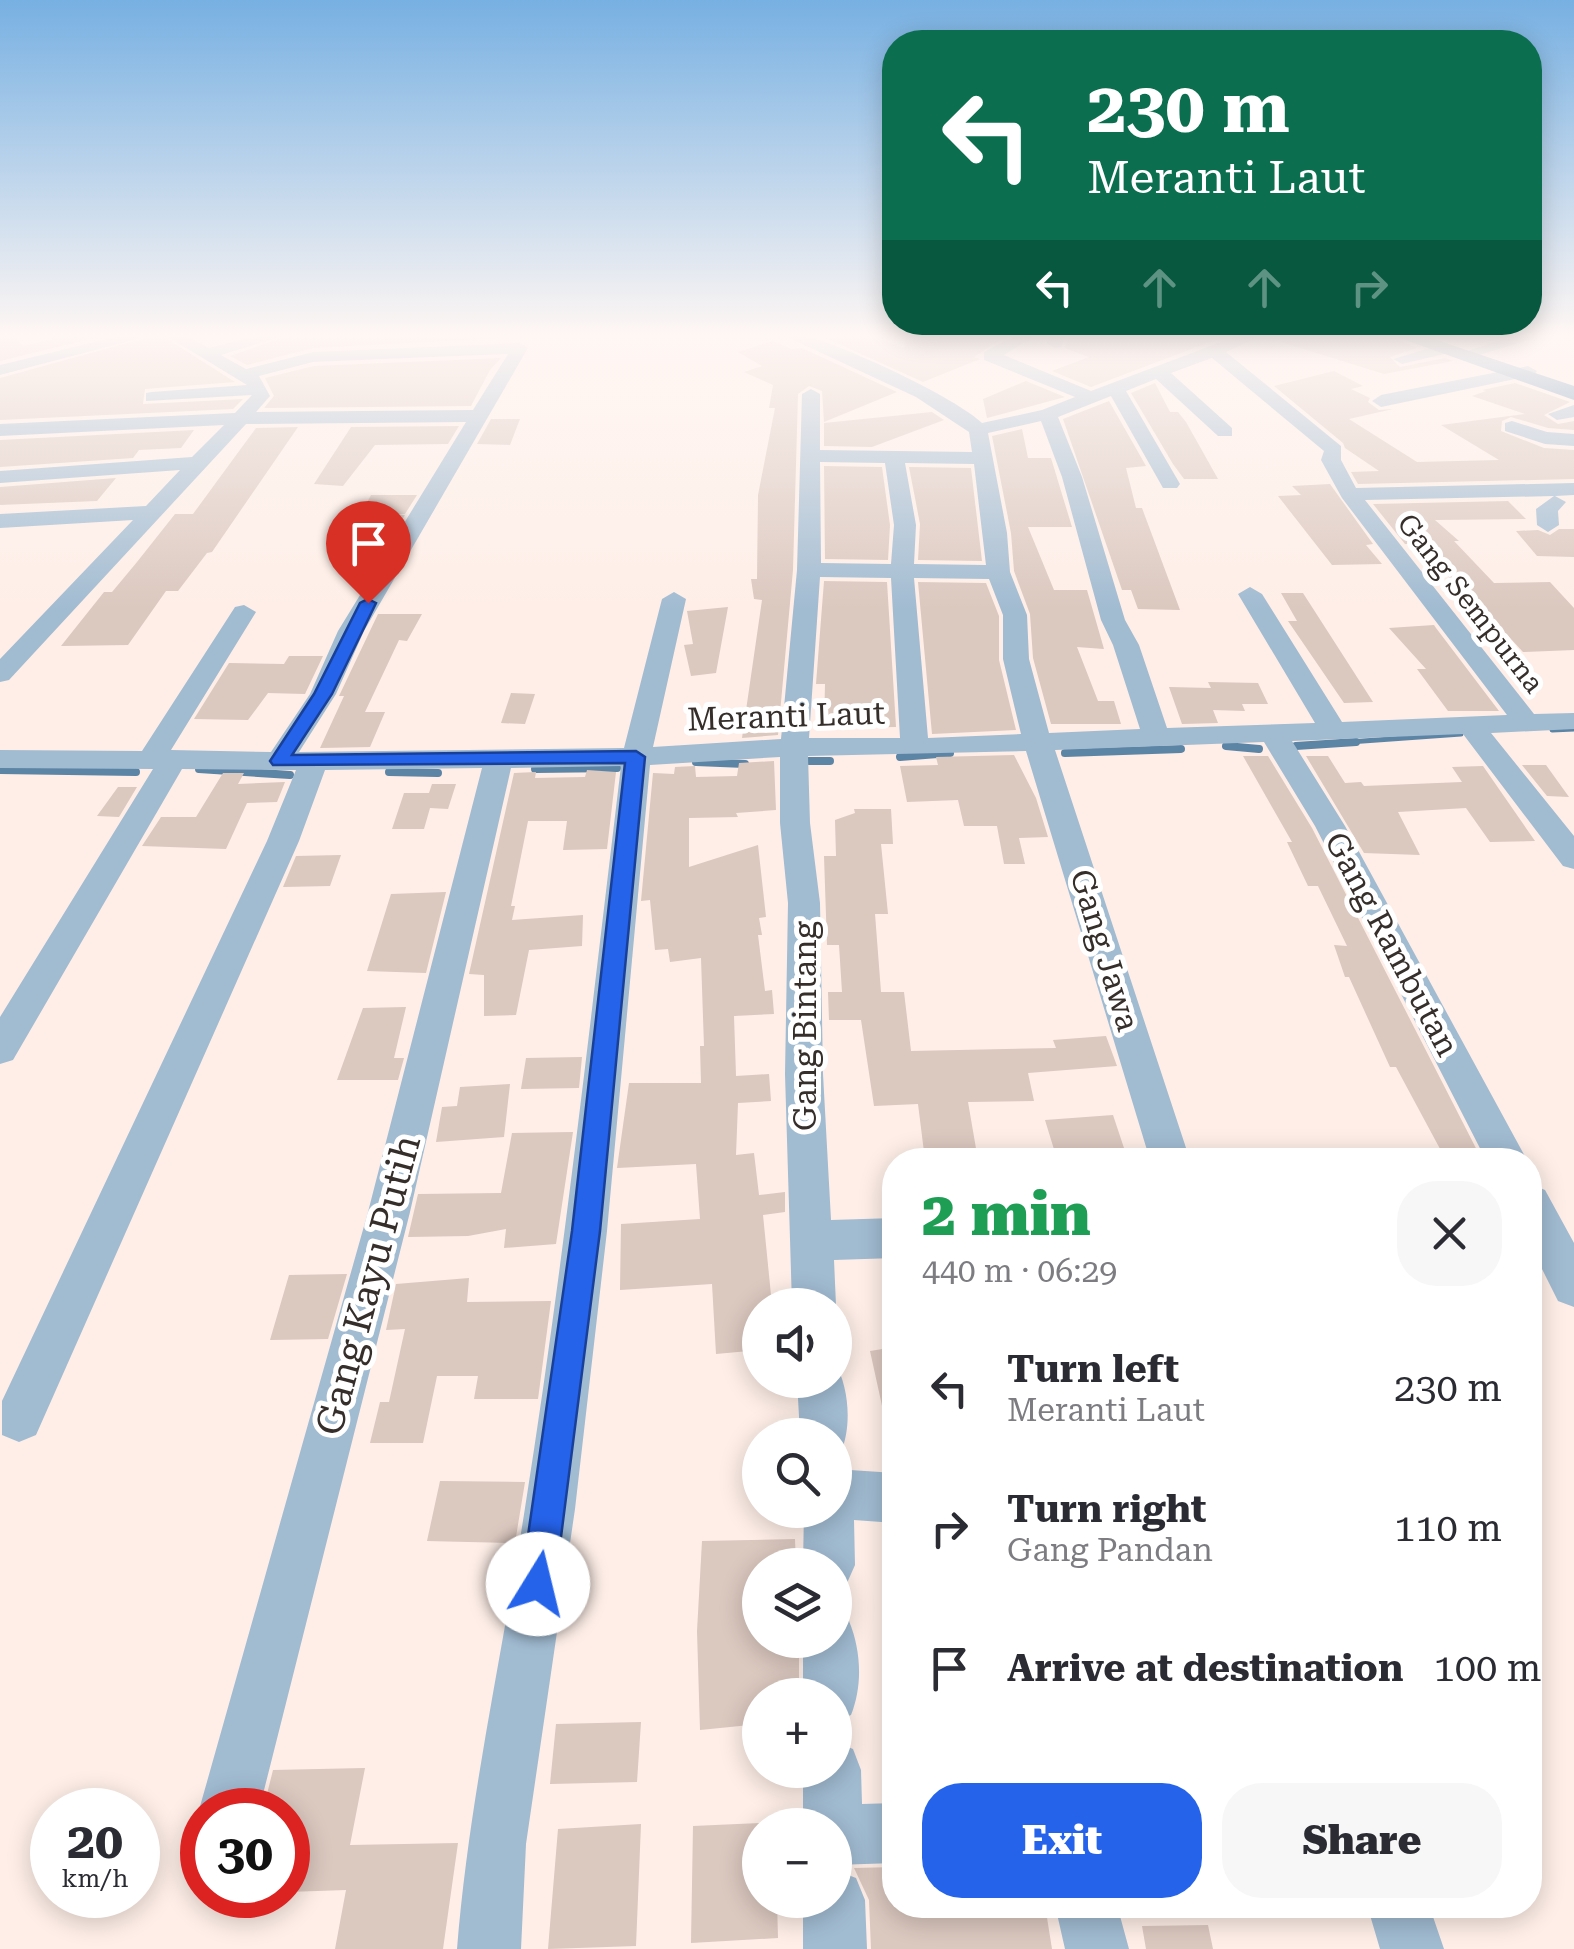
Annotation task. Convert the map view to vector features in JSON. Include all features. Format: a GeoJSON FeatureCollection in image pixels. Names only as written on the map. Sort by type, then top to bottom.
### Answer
{"type":"FeatureCollection","features":[{"type":"Feature","properties":{"kind":"street"},"geometry":{"type":"LineString","coordinates":[[0,430],[41,428]]}},
{"type":"Feature","properties":{"kind":"street"},"geometry":{"type":"LineString","coordinates":[[0,674],[231,428]]}},
{"type":"Feature","properties":{"kind":"street"},"geometry":{"type":"LineString","coordinates":[[19,1418],[283,841],[297,761],[351,631],[472,428]]}},
{"type":"Feature","properties":{"kind":"street","name":"Gang Bintang"},"geometry":{"type":"LineString","coordinates":[[813,428],[809,570],[794,747],[804,903],[813,1288]]}},
{"type":"Feature","properties":{"kind":"street"},"geometry":{"type":"LineString","coordinates":[[978,430],[987,428]]}},
{"type":"Feature","properties":{"kind":"street"},"geometry":{"type":"LineString","coordinates":[[1053,428],[1077,494],[1113,620],[1126,645],[1155,734]]}},
{"type":"Feature","properties":{"kind":"street"},"geometry":{"type":"LineString","coordinates":[[1141,428],[1170,484]]}},
{"type":"Feature","properties":{"kind":"street"},"geometry":{"type":"LineString","coordinates":[[1221,428],[1225,432]]}},
{"type":"Feature","properties":{"kind":"street","name":"Gang Sempurna"},"geometry":{"type":"LineString","coordinates":[[1307,428],[1334,450],[1331,460],[1348,494],[1480,648],[1526,722]]}},
{"type":"Feature","properties":{"kind":"street"},"geometry":{"type":"LineString","coordinates":[[1517,428],[1545,438],[1574,440]]}},
{"type":"Feature","properties":{"kind":"street","name":"Gang Jawa"},"geometry":{"type":"LineString","coordinates":[[978,430],[998,572],[1015,615],[1016,659],[1036,741],[1071,838],[1166,1148]]}},
{"type":"Feature","properties":{"kind":"street"},"geometry":{"type":"LineString","coordinates":[[810,456],[982,458]]}},
{"type":"Feature","properties":{"kind":"street"},"geometry":{"type":"LineString","coordinates":[[894,457],[904,525],[902,571],[915,747]]}},
{"type":"Feature","properties":{"kind":"street"},"geometry":{"type":"LineString","coordinates":[[0,476],[194,463]]}},
{"type":"Feature","properties":{"kind":"street"},"geometry":{"type":"LineString","coordinates":[[1348,494],[1574,489]]}},
{"type":"Feature","properties":{"kind":"street"},"geometry":{"type":"LineString","coordinates":[[1528,490],[1574,514]]}},
{"type":"Feature","properties":{"kind":"street"},"geometry":{"type":"LineString","coordinates":[[1548,526],[1547,509],[1554,502]]}},
{"type":"Feature","properties":{"kind":"street"},"geometry":{"type":"LineString","coordinates":[[0,520],[154,512]]}},
{"type":"Feature","properties":{"kind":"street"},"geometry":{"type":"LineString","coordinates":[[809,570],[998,572]]}},
{"type":"Feature","properties":{"kind":"street"},"geometry":{"type":"LineString","coordinates":[[1250,594],[1332,728]]}},
{"type":"Feature","properties":{"kind":"street"},"geometry":{"type":"LineString","coordinates":[[489,1949],[496,1844],[550,1509],[584,1250],[636,757],[674,599]]}},
{"type":"Feature","properties":{"kind":"street"},"geometry":{"type":"LineString","coordinates":[[0,1049],[244,612]]}},
{"type":"Feature","properties":{"kind":"street","name":"Meranti Laut"},"geometry":{"type":"LineString","coordinates":[[0,759],[636,757],[794,747],[915,747],[1155,734],[1574,721]]}},
{"type":"Feature","properties":{"kind":"street"},"geometry":{"type":"LineString","coordinates":[[1470,726],[1574,858]]}},
{"type":"Feature","properties":{"kind":"street","name":"Gang Rambutan"},"geometry":{"type":"LineString","coordinates":[[1272,732],[1330,826],[1501,1148]]}},
{"type":"Feature","properties":{"kind":"street","name":"Gang Kayu Putih"},"geometry":{"type":"LineString","coordinates":[[236,1788],[389,1212],[499,758]]}},
{"type":"Feature","properties":{"kind":"street"},"geometry":{"type":"LineString","coordinates":[[1542,1226],[1574,1286]]}},
{"type":"Feature","properties":{"kind":"street"},"geometry":{"type":"LineString","coordinates":[[809,1241],[882,1238]]}},
{"type":"Feature","properties":{"kind":"street"},"geometry":{"type":"LineString","coordinates":[[852,1495],[882,1497]]}},
{"type":"Feature","properties":{"kind":"street"},"geometry":{"type":"LineString","coordinates":[[852,1835],[882,1834]]}},
{"type":"Feature","properties":{"kind":"street"},"geometry":{"type":"LineString","coordinates":[[834,1918],[835,1949]]}},
{"type":"Feature","properties":{"kind":"street"},"geometry":{"type":"LineString","coordinates":[[1089,1918],[1097,1949]]}},
{"type":"Feature","properties":{"kind":"street"},"geometry":{"type":"LineString","coordinates":[[1402,1918],[1412,1949]]}},
{"type":"Feature","properties":{"kind":"building"},"geometry":{"type":"Polygon","coordinates":[[[256,428],[297,428],[212,552],[207,553],[178,591],[166,591],[128,645],[61,646],[104,592],[112,592],[175,514],[193,514],[256,428]]]}},
{"type":"Feature","properties":{"kind":"building"},"geometry":{"type":"Polygon","coordinates":[[[350,428],[458,428],[448,444],[375,445],[343,486],[314,484],[350,428]]]}},
{"type":"Feature","properties":{"kind":"building"},"geometry":{"type":"Polygon","coordinates":[[[486,428],[517,428],[510,445],[477,444],[486,428]]]}},
{"type":"Feature","properties":{"kind":"building"},"geometry":{"type":"Polygon","coordinates":[[[771,428],[797,428],[793,570],[778,735],[742,738],[762,600],[754,599],[751,579],[757,579],[758,495],[771,428]]]}},
{"type":"Feature","properties":{"kind":"building"},"geometry":{"type":"Polygon","coordinates":[[[824,428],[923,428],[872,447],[824,446],[824,428]]]}},
{"type":"Feature","properties":{"kind":"building"},"geometry":{"type":"Polygon","coordinates":[[[1066,428],[1124,428],[1146,466],[1126,468],[1136,508],[1142,508],[1180,610],[1138,609],[1131,590],[1122,590],[1066,428]]]}},
{"type":"Feature","properties":{"kind":"building"},"geometry":{"type":"Polygon","coordinates":[[[1152,428],[1189,428],[1218,479],[1184,479],[1152,428]]]}},
{"type":"Feature","properties":{"kind":"building"},"geometry":{"type":"Polygon","coordinates":[[[1325,428],[1363,428],[1417,462],[1499,460],[1446,428],[1501,428],[1544,448],[1574,450],[1574,479],[1358,484],[1351,472],[1379,471],[1325,428]]]}},
{"type":"Feature","properties":{"kind":"building"},"geometry":{"type":"Polygon","coordinates":[[[1022,429],[1028,458],[1051,458],[1072,527],[1028,527],[1054,590],[1087,590],[1104,649],[1077,647],[1098,701],[1114,701],[1121,724],[1051,724],[1033,658],[1030,614],[1014,571],[1011,533],[992,436],[1022,429]]]}},
{"type":"Feature","properties":{"kind":"building"},"geometry":{"type":"Polygon","coordinates":[[[194,430],[181,448],[139,450],[133,458],[0,467],[0,440],[194,430]]]}},
{"type":"Feature","properties":{"kind":"building"},"geometry":{"type":"Polygon","coordinates":[[[824,466],[882,467],[890,525],[888,560],[825,559],[824,466]]]}},
{"type":"Feature","properties":{"kind":"building"},"geometry":{"type":"Polygon","coordinates":[[[909,467],[971,468],[982,561],[918,560],[920,524],[909,467]]]}},
{"type":"Feature","properties":{"kind":"building"},"geometry":{"type":"Polygon","coordinates":[[[116,478],[97,501],[0,505],[0,487],[116,478]]]}},
{"type":"Feature","properties":{"kind":"building"},"geometry":{"type":"Polygon","coordinates":[[[1330,484],[1373,544],[1366,545],[1382,564],[1332,565],[1278,496],[1301,495],[1292,486],[1330,484]]]}},
{"type":"Feature","properties":{"kind":"building"},"geometry":{"type":"Polygon","coordinates":[[[371,495],[417,495],[405,514],[385,514],[405,515],[378,558],[351,557],[357,549],[343,549],[371,495]]]}},
{"type":"Feature","properties":{"kind":"building"},"geometry":{"type":"Polygon","coordinates":[[[1508,501],[1526,519],[1435,520],[1459,541],[1454,541],[1494,583],[1550,582],[1574,608],[1574,650],[1523,652],[1499,626],[1488,627],[1460,597],[1467,597],[1418,544],[1405,544],[1373,504],[1508,501]]]}},
{"type":"Feature","properties":{"kind":"building"},"geometry":{"type":"Polygon","coordinates":[[[1559,529],[1574,529],[1574,557],[1537,556],[1516,531],[1538,530],[1550,535],[1559,529]]]}},
{"type":"Feature","properties":{"kind":"building"},"geometry":{"type":"Polygon","coordinates":[[[824,581],[887,582],[896,727],[824,728],[825,684],[816,684],[824,581]]]}},
{"type":"Feature","properties":{"kind":"building"},"geometry":{"type":"Polygon","coordinates":[[[918,582],[986,583],[999,616],[999,660],[1016,730],[932,734],[918,582]]]}},
{"type":"Feature","properties":{"kind":"building"},"geometry":{"type":"Polygon","coordinates":[[[1281,593],[1303,593],[1373,702],[1344,703],[1288,621],[1297,621],[1281,593]]]}},
{"type":"Feature","properties":{"kind":"building"},"geometry":{"type":"Polygon","coordinates":[[[728,607],[716,673],[691,676],[684,645],[693,644],[687,611],[728,607]]]}},
{"type":"Feature","properties":{"kind":"building"},"geometry":{"type":"Polygon","coordinates":[[[378,614],[422,614],[407,641],[399,640],[365,712],[385,712],[370,747],[320,748],[344,696],[339,696],[378,614]]]}},
{"type":"Feature","properties":{"kind":"building"},"geometry":{"type":"Polygon","coordinates":[[[1434,625],[1499,711],[1448,711],[1417,669],[1426,669],[1389,628],[1434,625]]]}},
{"type":"Feature","properties":{"kind":"building"},"geometry":{"type":"Polygon","coordinates":[[[289,656],[323,656],[305,694],[268,693],[248,720],[194,719],[229,663],[284,664],[289,656]]]}},
{"type":"Feature","properties":{"kind":"building"},"geometry":{"type":"Polygon","coordinates":[[[1208,682],[1258,683],[1268,704],[1242,704],[1245,711],[1213,710],[1218,723],[1182,724],[1169,687],[1211,688],[1208,682]]]}},
{"type":"Feature","properties":{"kind":"building"},"geometry":{"type":"Polygon","coordinates":[[[511,693],[535,694],[525,724],[501,723],[511,693]]]}},
{"type":"Feature","properties":{"kind":"building"},"geometry":{"type":"Polygon","coordinates":[[[1014,755],[1036,798],[1048,837],[1019,838],[1025,864],[1004,864],[997,826],[964,826],[958,800],[907,802],[900,766],[938,765],[936,757],[1014,755]]]}},
{"type":"Feature","properties":{"kind":"building"},"geometry":{"type":"Polygon","coordinates":[[[1243,756],[1268,756],[1312,828],[1476,1148],[1440,1148],[1396,1067],[1390,1067],[1349,977],[1345,977],[1334,945],[1347,946],[1318,886],[1308,886],[1287,842],[1292,842],[1243,756]]]}},
{"type":"Feature","properties":{"kind":"building"},"geometry":{"type":"Polygon","coordinates":[[[1306,756],[1328,756],[1345,783],[1361,782],[1364,786],[1462,782],[1452,767],[1483,766],[1535,841],[1490,842],[1466,808],[1398,812],[1420,855],[1364,853],[1306,756]]]}},
{"type":"Feature","properties":{"kind":"building"},"geometry":{"type":"Polygon","coordinates":[[[774,761],[776,810],[736,813],[738,817],[689,818],[689,867],[758,845],[766,917],[759,918],[762,935],[758,935],[765,991],[772,990],[774,1014],[734,1016],[736,1076],[769,1074],[771,1101],[738,1103],[736,1155],[754,1153],[759,1195],[785,1192],[785,1212],[763,1215],[770,1288],[742,1288],[742,1352],[716,1354],[712,1284],[620,1290],[621,1224],[700,1219],[696,1164],[617,1168],[629,1083],[701,1083],[701,958],[670,962],[668,949],[655,950],[650,900],[641,901],[653,773],[674,774],[675,767],[695,766],[696,777],[737,776],[739,763],[774,761]]]}},
{"type":"Feature","properties":{"kind":"building"},"geometry":{"type":"Polygon","coordinates":[[[1522,765],[1546,765],[1569,797],[1547,796],[1522,765]]]}},
{"type":"Feature","properties":{"kind":"building"},"geometry":{"type":"Polygon","coordinates":[[[587,770],[616,772],[607,849],[563,850],[567,821],[528,821],[511,906],[515,906],[512,920],[583,915],[582,946],[529,950],[516,1015],[484,1016],[484,975],[469,974],[514,773],[536,772],[535,778],[585,777],[587,770]]]}},
{"type":"Feature","properties":{"kind":"building"},"geometry":{"type":"Polygon","coordinates":[[[223,773],[244,773],[238,784],[285,782],[277,802],[247,803],[226,849],[142,846],[161,817],[196,817],[223,773]]]}},
{"type":"Feature","properties":{"kind":"building"},"geometry":{"type":"Polygon","coordinates":[[[432,784],[456,784],[448,809],[430,808],[424,829],[392,829],[404,793],[429,793],[432,784]]]}},
{"type":"Feature","properties":{"kind":"building"},"geometry":{"type":"Polygon","coordinates":[[[118,787],[137,787],[119,817],[97,816],[118,787]]]}},
{"type":"Feature","properties":{"kind":"building"},"geometry":{"type":"Polygon","coordinates":[[[854,809],[891,809],[893,844],[881,844],[888,914],[875,914],[881,992],[904,992],[911,1051],[1056,1048],[1053,1040],[1106,1036],[1117,1066],[1028,1073],[1034,1101],[968,1102],[976,1148],[924,1148],[918,1104],[874,1106],[861,1020],[829,1020],[828,992],[842,992],[839,945],[827,945],[824,856],[836,856],[835,820],[855,813],[854,809]]]}},
{"type":"Feature","properties":{"kind":"building"},"geometry":{"type":"Polygon","coordinates":[[[341,855],[330,886],[283,887],[296,856],[341,855]]]}},
{"type":"Feature","properties":{"kind":"building"},"geometry":{"type":"Polygon","coordinates":[[[446,892],[426,973],[367,971],[391,894],[446,892]]]}},
{"type":"Feature","properties":{"kind":"building"},"geometry":{"type":"Polygon","coordinates":[[[406,1007],[394,1058],[404,1058],[398,1080],[337,1080],[363,1008],[406,1007]]]}},
{"type":"Feature","properties":{"kind":"building"},"geometry":{"type":"Polygon","coordinates":[[[582,1057],[579,1088],[521,1089],[526,1058],[582,1057]]]}},
{"type":"Feature","properties":{"kind":"building"},"geometry":{"type":"Polygon","coordinates":[[[510,1084],[504,1137],[436,1142],[442,1107],[457,1106],[460,1087],[510,1084]]]}},
{"type":"Feature","properties":{"kind":"building"},"geometry":{"type":"Polygon","coordinates":[[[1113,1115],[1124,1148],[1054,1148],[1045,1120],[1113,1115]]]}},
{"type":"Feature","properties":{"kind":"building"},"geometry":{"type":"Polygon","coordinates":[[[573,1132],[556,1244],[504,1248],[506,1229],[468,1236],[408,1237],[418,1194],[501,1193],[512,1133],[573,1132]]]}},
{"type":"Feature","properties":{"kind":"building"},"geometry":{"type":"Polygon","coordinates":[[[347,1274],[328,1339],[270,1340],[289,1275],[347,1274]]]}},
{"type":"Feature","properties":{"kind":"building"},"geometry":{"type":"Polygon","coordinates":[[[469,1278],[467,1302],[551,1301],[538,1399],[474,1399],[478,1376],[437,1376],[423,1443],[370,1443],[380,1402],[389,1402],[405,1329],[386,1330],[396,1284],[469,1278]]]}},
{"type":"Feature","properties":{"kind":"building"},"geometry":{"type":"Polygon","coordinates":[[[882,1349],[882,1406],[870,1351],[882,1349]]]}},
{"type":"Feature","properties":{"kind":"building"},"geometry":{"type":"Polygon","coordinates":[[[440,1481],[525,1482],[515,1543],[427,1541],[440,1481]]]}},
{"type":"Feature","properties":{"kind":"building"},"geometry":{"type":"Polygon","coordinates":[[[795,1539],[795,1548],[742,1548],[742,1658],[799,1658],[799,1678],[742,1678],[742,1726],[700,1730],[697,1631],[702,1541],[795,1539]]]}},
{"type":"Feature","properties":{"kind":"building"},"geometry":{"type":"Polygon","coordinates":[[[641,1722],[637,1782],[550,1784],[556,1724],[641,1722]]]}},
{"type":"Feature","properties":{"kind":"building"},"geometry":{"type":"Polygon","coordinates":[[[365,1768],[350,1845],[458,1843],[443,1949],[335,1949],[346,1890],[310,1891],[310,1788],[268,1788],[273,1770],[365,1768]]]}},
{"type":"Feature","properties":{"kind":"building"},"geometry":{"type":"Polygon","coordinates":[[[641,1824],[636,1946],[548,1949],[558,1829],[641,1824]]]}},
{"type":"Feature","properties":{"kind":"building"},"geometry":{"type":"Polygon","coordinates":[[[742,1824],[742,1918],[777,1918],[778,1938],[691,1943],[693,1826],[742,1824]]]}},
{"type":"Feature","properties":{"kind":"building"},"geometry":{"type":"Polygon","coordinates":[[[882,1867],[882,1918],[1047,1918],[1052,1949],[871,1949],[869,1900],[854,1868],[882,1867]]]}},
{"type":"Feature","properties":{"kind":"building"},"geometry":{"type":"Polygon","coordinates":[[[1208,1925],[1213,1949],[1146,1949],[1142,1926],[1208,1925]]]}},
{"type":"Feature","properties":{"kind":"waterway"},"geometry":{"type":"LineString","coordinates":[[1552,730],[1574,729]]}},
{"type":"Feature","properties":{"kind":"waterway"},"geometry":{"type":"LineString","coordinates":[[1321,744],[1461,734]]}},
{"type":"Feature","properties":{"kind":"waterway"},"geometry":{"type":"LineString","coordinates":[[1296,746],[1356,742]]}},
{"type":"Feature","properties":{"kind":"waterway"},"geometry":{"type":"LineString","coordinates":[[1226,746],[1259,749]]}},
{"type":"Feature","properties":{"kind":"waterway"},"geometry":{"type":"LineString","coordinates":[[1065,753],[1181,749]]}},
{"type":"Feature","properties":{"kind":"waterway"},"geometry":{"type":"LineString","coordinates":[[900,757],[950,753]]}},
{"type":"Feature","properties":{"kind":"waterway"},"geometry":{"type":"LineString","coordinates":[[809,761],[830,761]]}},
{"type":"Feature","properties":{"kind":"waterway"},"geometry":{"type":"LineString","coordinates":[[696,762],[745,764]]}},
{"type":"Feature","properties":{"kind":"waterway"},"geometry":{"type":"LineString","coordinates":[[535,769],[617,768]]}},
{"type":"Feature","properties":{"kind":"waterway"},"geometry":{"type":"LineString","coordinates":[[199,769],[290,775]]}},
{"type":"Feature","properties":{"kind":"waterway"},"geometry":{"type":"LineString","coordinates":[[0,770],[136,772]]}},
{"type":"Feature","properties":{"kind":"waterway"},"geometry":{"type":"LineString","coordinates":[[389,772],[438,773]]}},
{"type":"Feature","properties":{"kind":"route"},"geometry":{"type":"LineString","coordinates":[[368,603],[323,694],[279,761],[636,757],[586,1231],[538,1584]]}}]}
